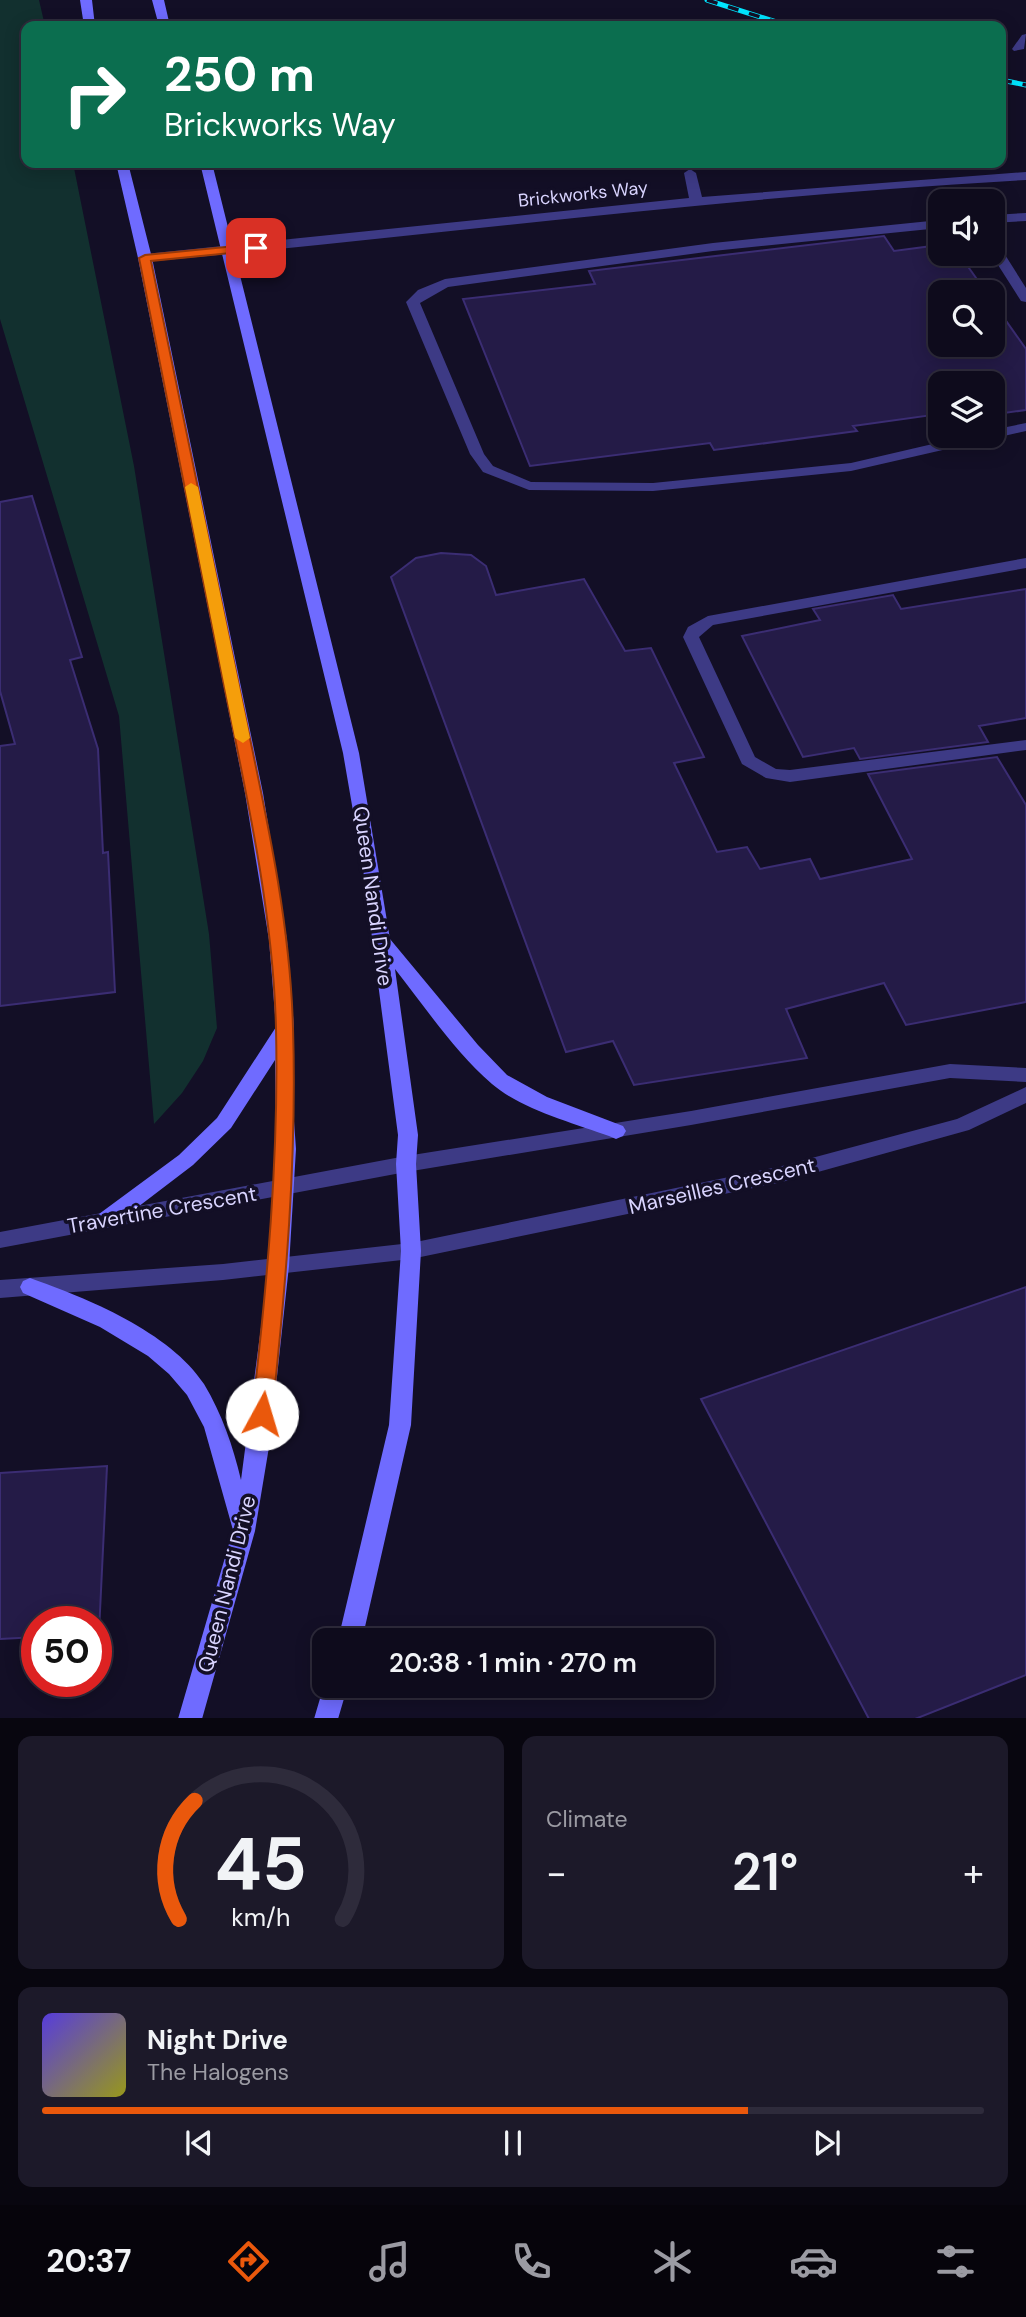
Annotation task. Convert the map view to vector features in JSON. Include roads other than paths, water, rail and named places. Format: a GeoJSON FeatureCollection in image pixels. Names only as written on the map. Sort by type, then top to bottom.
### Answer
{"type":"FeatureCollection","features":[{"type":"Feature","properties":{"kind":"main road"},"geometry":{"type":"LineString","coordinates":[[86,0],[89,21]]}},
{"type":"Feature","properties":{"kind":"main road"},"geometry":{"type":"LineString","coordinates":[[158,0],[164,21]]}},
{"type":"Feature","properties":{"kind":"main road","name":"Queen Nandi Drive"},"geometry":{"type":"LineString","coordinates":[[123,168],[145,258],[254,793],[278,940],[285,1028],[283,1107],[286,1149],[279,1266],[259,1441],[244,1531],[190,1718]]}},
{"type":"Feature","properties":{"kind":"main road","name":"Queen Nandi Drive"},"geometry":{"type":"LineString","coordinates":[[207,168],[351,753],[372,869],[379,937],[408,1135],[406,1164],[411,1251],[400,1425],[353,1628]]}},
{"type":"Feature","properties":{"kind":"main road"},"geometry":{"type":"LineString","coordinates":[[379,937],[471,1050],[500,1080],[540,1102],[616,1130]]}},
{"type":"Feature","properties":{"kind":"main road"},"geometry":{"type":"LineString","coordinates":[[106,1220],[186,1160],[224,1123],[285,1028]]}},
{"type":"Feature","properties":{"kind":"main road"},"geometry":{"type":"LineString","coordinates":[[30,1287],[147,1341],[184,1374],[209,1413],[244,1531]]}},
{"type":"Feature","properties":{"kind":"main road"},"geometry":{"type":"LineString","coordinates":[[326,1718],[332,1698]]}},
{"type":"Feature","properties":{"kind":"lane"},"geometry":{"type":"LineString","coordinates":[[1018,49],[1026,37]]}},
{"type":"Feature","properties":{"kind":"lane"},"geometry":{"type":"LineString","coordinates":[[690,173],[696,199]]}},
{"type":"Feature","properties":{"kind":"lane","name":"Brickworks Way"},"geometry":{"type":"LineString","coordinates":[[145,258],[696,199],[917,181],[1026,176]]}},
{"type":"Feature","properties":{"kind":"lane"},"geometry":{"type":"LineString","coordinates":[[1005,218],[1026,217]]}},
{"type":"Feature","properties":{"kind":"lane"},"geometry":{"type":"LineString","coordinates":[[928,224],[713,247],[445,283],[423,293],[413,302],[477,454],[488,469],[528,485],[653,487],[851,467],[933,448]]}},
{"type":"Feature","properties":{"kind":"lane"},"geometry":{"type":"LineString","coordinates":[[1005,265],[1026,298]]}},
{"type":"Feature","properties":{"kind":"lane"},"geometry":{"type":"LineString","coordinates":[[1005,431],[1026,427]]}},
{"type":"Feature","properties":{"kind":"lane"},"geometry":{"type":"LineString","coordinates":[[1026,562],[708,621],[694,630],[691,637],[748,760],[772,774],[790,776],[1026,745]]}},
{"type":"Feature","properties":{"kind":"lane"},"geometry":{"type":"LineString","coordinates":[[406,1164],[950,1071],[1026,1075]]}},
{"type":"Feature","properties":{"kind":"lane","name":"Marseilles Crescent"},"geometry":{"type":"LineString","coordinates":[[411,1251],[782,1174],[962,1125],[1026,1094]]}},
{"type":"Feature","properties":{"kind":"lane","name":"Travertine Crescent"},"geometry":{"type":"LineString","coordinates":[[0,1240],[406,1164]]}},
{"type":"Feature","properties":{"kind":"lane"},"geometry":{"type":"LineString","coordinates":[[0,1289],[279,1266],[411,1251]]}},
{"type":"Feature","properties":{"kind":"railway"},"geometry":{"type":"LineString","coordinates":[[707,0],[773,21]]}},
{"type":"Feature","properties":{"kind":"railway"},"geometry":{"type":"LineString","coordinates":[[1006,81],[1026,85]]}}]}
